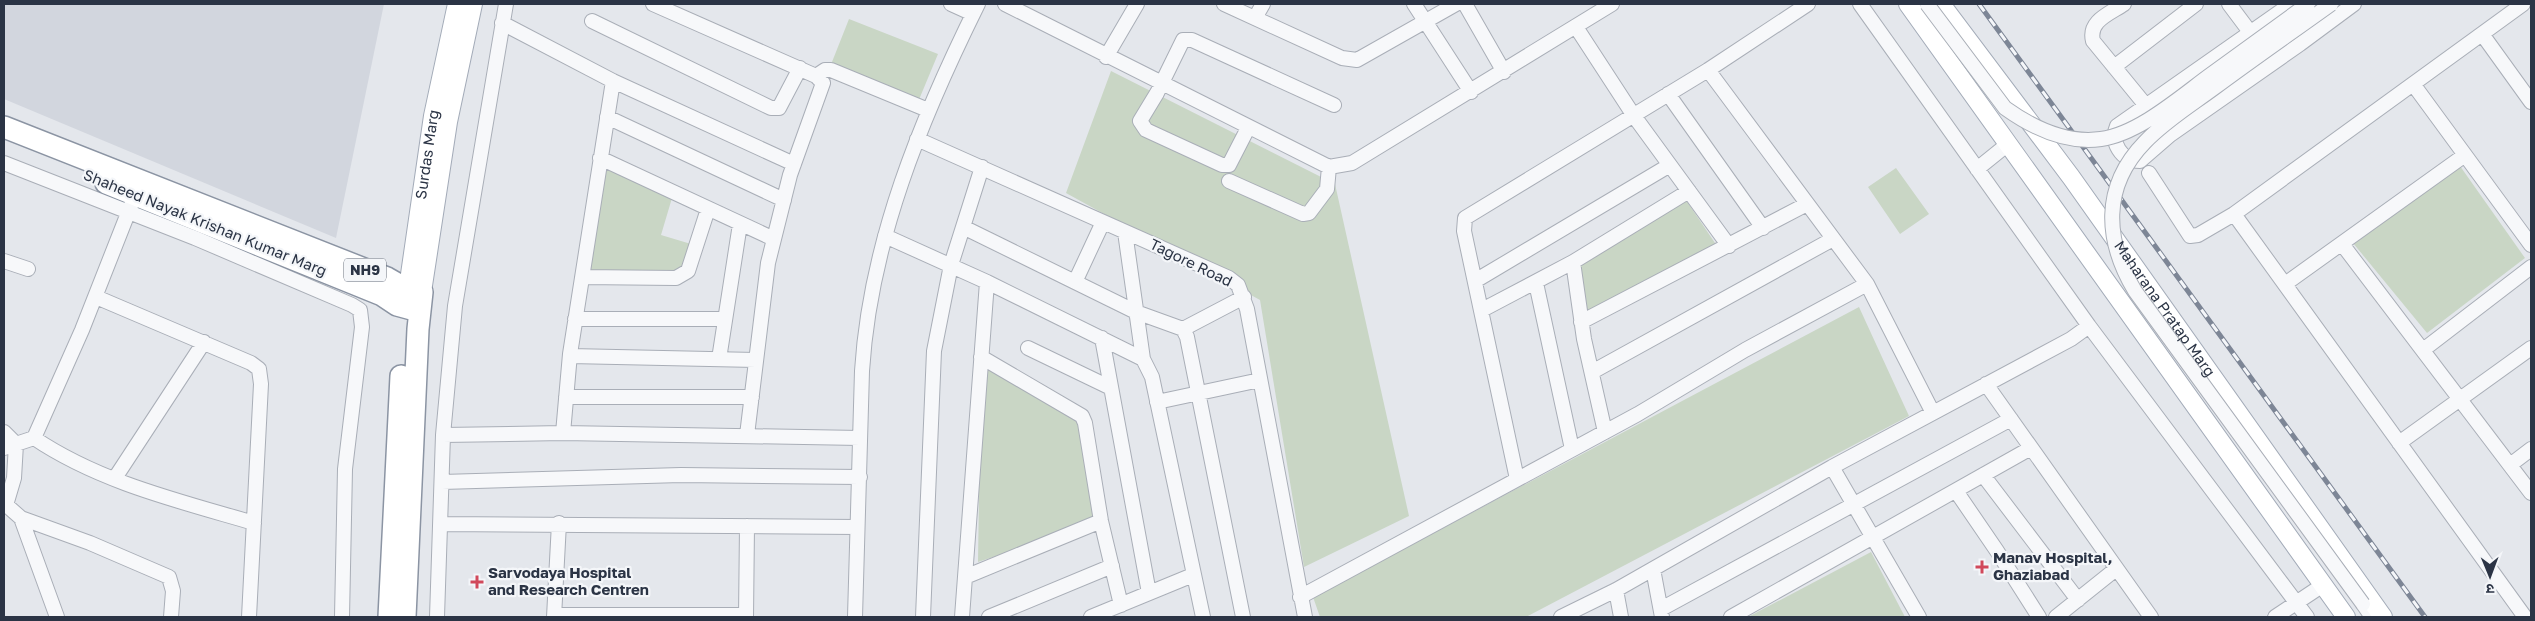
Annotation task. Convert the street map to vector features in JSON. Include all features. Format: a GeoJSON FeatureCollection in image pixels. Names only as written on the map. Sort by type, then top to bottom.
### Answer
{"type":"FeatureCollection","features":[{"type":"Feature","properties":{"kind":"highway","name":"NH9"},"geometry":{"type":"LineString","coordinates":[[4,127],[387,278],[414,300]]}},
{"type":"Feature","properties":{"kind":"highway","name":"Shaheed Nayak Krishan Kumar Marg"},"geometry":{"type":"LineString","coordinates":[[4,141],[132,203],[368,290],[414,300]]}},
{"type":"Feature","properties":{"kind":"highway"},"geometry":{"type":"LineString","coordinates":[[389,617],[414,300]]}},
{"type":"Feature","properties":{"kind":"highway"},"geometry":{"type":"LineString","coordinates":[[405,617],[414,300]]}},
{"type":"Feature","properties":{"kind":"main road","name":"Surdas Marg"},"geometry":{"type":"LineString","coordinates":[[414,300],[433,116],[457,4]]}},
{"type":"Feature","properties":{"kind":"main road","name":"Surdas Marg"},"geometry":{"type":"LineString","coordinates":[[414,300],[448,122],[474,4]]}},
{"type":"Feature","properties":{"kind":"main road","name":"Maharana Pratap Marg"},"geometry":{"type":"LineString","coordinates":[[1908,4],[2346,617]]}},
{"type":"Feature","properties":{"kind":"main road","name":"Maharana Pratap Marg"},"geometry":{"type":"LineString","coordinates":[[1940,4],[2077,186],[2384,617]]}},
{"type":"Feature","properties":{"kind":"main road"},"geometry":{"type":"LineString","coordinates":[[1989,118],[2013,100]]}},
{"type":"Feature","properties":{"kind":"street"},"geometry":{"type":"LineString","coordinates":[[437,617],[443,435],[455,306],[506,4]]}},
{"type":"Feature","properties":{"kind":"street"},"geometry":{"type":"LineString","coordinates":[[654,4],[821,79],[822,89],[794,164],[768,262],[747,436]]}},
{"type":"Feature","properties":{"kind":"street"},"geometry":{"type":"LineString","coordinates":[[856,617],[857,527],[864,339],[871,295],[885,236],[916,139],[976,9],[951,4]]}},
{"type":"Feature","properties":{"kind":"street"},"geometry":{"type":"LineString","coordinates":[[1005,4],[1106,57],[1329,167],[1352,163],[1576,28],[1612,4]]}},
{"type":"Feature","properties":{"kind":"street"},"geometry":{"type":"LineString","coordinates":[[1106,57],[1137,4]]}},
{"type":"Feature","properties":{"kind":"street"},"geometry":{"type":"LineString","coordinates":[[1224,4],[1349,60],[1366,57],[1456,4]]}},
{"type":"Feature","properties":{"kind":"street"},"geometry":{"type":"LineString","coordinates":[[1255,18],[1263,4]]}},
{"type":"Feature","properties":{"kind":"street"},"geometry":{"type":"LineString","coordinates":[[1414,4],[1427,20],[1471,92]]}},
{"type":"Feature","properties":{"kind":"street"},"geometry":{"type":"LineString","coordinates":[[1465,4],[1504,72]]}},
{"type":"Feature","properties":{"kind":"street"},"geometry":{"type":"LineString","coordinates":[[1517,479],[1464,232],[1465,218],[1708,70],[1808,4]]}},
{"type":"Feature","properties":{"kind":"street"},"geometry":{"type":"LineString","coordinates":[[1860,4],[2089,326],[2307,617]]}},
{"type":"Feature","properties":{"kind":"street"},"geometry":{"type":"LineString","coordinates":[[1927,4],[2005,108],[2020,119],[2053,134],[2090,140],[2115,136],[2146,120],[2308,4]]}},
{"type":"Feature","properties":{"kind":"street"},"geometry":{"type":"LineString","coordinates":[[2124,4],[2094,24],[2091,32],[2093,40],[2170,135]]}},
{"type":"Feature","properties":{"kind":"street"},"geometry":{"type":"LineString","coordinates":[[2114,68],[2196,4]]}},
{"type":"Feature","properties":{"kind":"street"},"geometry":{"type":"LineString","coordinates":[[2229,4],[2250,32]]}},
{"type":"Feature","properties":{"kind":"street"},"geometry":{"type":"LineString","coordinates":[[2291,4],[2117,126],[2114,132],[2118,149],[2134,161],[2140,161],[2170,135],[2354,4]]}},
{"type":"Feature","properties":{"kind":"street"},"geometry":{"type":"LineString","coordinates":[[2331,4],[2230,76],[2145,141],[2126,165],[2120,179],[2112,215],[2112,235],[2116,254],[2135,291],[2372,617]]}},
{"type":"Feature","properties":{"kind":"street"},"geometry":{"type":"LineString","coordinates":[[2149,173],[2190,236],[2198,235],[2234,214],[2523,4]]}},
{"type":"Feature","properties":{"kind":"street"},"geometry":{"type":"LineString","coordinates":[[592,20],[771,108],[780,108],[800,68]]}},
{"type":"Feature","properties":{"kind":"street"},"geometry":{"type":"LineString","coordinates":[[502,23],[613,81],[794,164]]}},
{"type":"Feature","properties":{"kind":"street"},"geometry":{"type":"LineString","coordinates":[[1576,28],[1634,116],[1730,246]]}},
{"type":"Feature","properties":{"kind":"street"},"geometry":{"type":"LineString","coordinates":[[2482,34],[2531,102]]}},
{"type":"Feature","properties":{"kind":"street"},"geometry":{"type":"LineString","coordinates":[[1248,128],[1229,165],[1211,162],[1146,130],[1140,120],[1163,84],[1181,43],[1187,39],[1334,105]]}},
{"type":"Feature","properties":{"kind":"street"},"geometry":{"type":"LineString","coordinates":[[816,76],[825,70],[831,70],[928,110]]}},
{"type":"Feature","properties":{"kind":"street"},"geometry":{"type":"LineString","coordinates":[[1708,70],[1867,284],[1934,413]]}},
{"type":"Feature","properties":{"kind":"street"},"geometry":{"type":"LineString","coordinates":[[563,434],[575,318],[613,81]]}},
{"type":"Feature","properties":{"kind":"street"},"geometry":{"type":"LineString","coordinates":[[2413,84],[2531,245]]}},
{"type":"Feature","properties":{"kind":"street"},"geometry":{"type":"LineString","coordinates":[[1668,94],[1763,228]]}},
{"type":"Feature","properties":{"kind":"street"},"geometry":{"type":"LineString","coordinates":[[607,117],[784,200]]}},
{"type":"Feature","properties":{"kind":"street","name":"Tagore Road"},"geometry":{"type":"LineString","coordinates":[[916,139],[1229,278],[1238,285],[1244,297],[1305,617]]}},
{"type":"Feature","properties":{"kind":"street"},"geometry":{"type":"LineString","coordinates":[[1977,169],[2008,144]]}},
{"type":"Feature","properties":{"kind":"street"},"geometry":{"type":"LineString","coordinates":[[2285,284],[2465,155]]}},
{"type":"Feature","properties":{"kind":"street"},"geometry":{"type":"LineString","coordinates":[[600,158],[774,240]]}},
{"type":"Feature","properties":{"kind":"street"},"geometry":{"type":"LineString","coordinates":[[4,163],[132,203],[360,310]]}},
{"type":"Feature","properties":{"kind":"street"},"geometry":{"type":"LineString","coordinates":[[1475,281],[1670,165]]}},
{"type":"Feature","properties":{"kind":"street"},"geometry":{"type":"LineString","coordinates":[[1230,181],[1303,214],[1308,213],[1326,189],[1329,167]]}},
{"type":"Feature","properties":{"kind":"street"},"geometry":{"type":"LineString","coordinates":[[923,617],[932,367],[951,265],[982,168]]}},
{"type":"Feature","properties":{"kind":"street"},"geometry":{"type":"LineString","coordinates":[[1482,310],[1573,262],[1689,191]]}},
{"type":"Feature","properties":{"kind":"street"},"geometry":{"type":"LineString","coordinates":[[10,446],[34,438],[96,297],[132,203]]}},
{"type":"Feature","properties":{"kind":"street"},"geometry":{"type":"LineString","coordinates":[[1581,322],[1730,246],[1807,204]]}},
{"type":"Feature","properties":{"kind":"street"},"geometry":{"type":"LineString","coordinates":[[582,277],[676,278],[682,276],[688,271],[708,209]]}},
{"type":"Feature","properties":{"kind":"street"},"geometry":{"type":"LineString","coordinates":[[2234,214],[2525,617]]}},
{"type":"Feature","properties":{"kind":"street"},"geometry":{"type":"LineString","coordinates":[[1075,282],[1103,222]]}},
{"type":"Feature","properties":{"kind":"street"},"geometry":{"type":"LineString","coordinates":[[719,359],[740,224]]}},
{"type":"Feature","properties":{"kind":"street"},"geometry":{"type":"LineString","coordinates":[[963,227],[1136,312],[1183,329],[1187,337],[1243,617]]}},
{"type":"Feature","properties":{"kind":"street"},"geometry":{"type":"LineString","coordinates":[[1126,232],[1143,359],[1152,377],[1193,575],[1199,616]]}},
{"type":"Feature","properties":{"kind":"street"},"geometry":{"type":"LineString","coordinates":[[885,236],[987,282],[1143,359]]}},
{"type":"Feature","properties":{"kind":"street"},"geometry":{"type":"LineString","coordinates":[[1592,372],[1833,239]]}},
{"type":"Feature","properties":{"kind":"street"},"geometry":{"type":"LineString","coordinates":[[2342,244],[2531,493]]}},
{"type":"Feature","properties":{"kind":"street"},"geometry":{"type":"LineString","coordinates":[[4,262],[28,269]]}},
{"type":"Feature","properties":{"kind":"street"},"geometry":{"type":"LineString","coordinates":[[1573,262],[1581,322],[1605,432]]}},
{"type":"Feature","properties":{"kind":"street"},"geometry":{"type":"LineString","coordinates":[[2423,350],[2531,267]]}},
{"type":"Feature","properties":{"kind":"street"},"geometry":{"type":"LineString","coordinates":[[962,617],[987,282]]}},
{"type":"Feature","properties":{"kind":"street"},"geometry":{"type":"LineString","coordinates":[[1536,283],[1572,449]]}},
{"type":"Feature","properties":{"kind":"street"},"geometry":{"type":"LineString","coordinates":[[1300,597],[1605,432],[1746,350],[1867,284]]}},
{"type":"Feature","properties":{"kind":"street"},"geometry":{"type":"LineString","coordinates":[[342,617],[345,469],[362,327],[360,310],[368,290]]}},
{"type":"Feature","properties":{"kind":"street"},"geometry":{"type":"LineString","coordinates":[[96,297],[204,342],[251,363],[259,369],[261,377],[249,617]]}},
{"type":"Feature","properties":{"kind":"street"},"geometry":{"type":"LineString","coordinates":[[1183,329],[1244,297]]}},
{"type":"Feature","properties":{"kind":"street"},"geometry":{"type":"LineString","coordinates":[[575,318],[725,319]]}},
{"type":"Feature","properties":{"kind":"street"},"geometry":{"type":"LineString","coordinates":[[1561,617],[1578,613],[1832,468],[2071,339],[2089,326]]}},
{"type":"Feature","properties":{"kind":"street"},"geometry":{"type":"LineString","coordinates":[[1102,338],[1149,594]]}},
{"type":"Feature","properties":{"kind":"street"},"geometry":{"type":"LineString","coordinates":[[115,478],[204,342]]}},
{"type":"Feature","properties":{"kind":"street"},"geometry":{"type":"LineString","coordinates":[[1028,348],[1111,388]]}},
{"type":"Feature","properties":{"kind":"street"},"geometry":{"type":"LineString","coordinates":[[2399,443],[2531,348]]}},
{"type":"Feature","properties":{"kind":"street"},"geometry":{"type":"LineString","coordinates":[[570,356],[756,360]]}},
{"type":"Feature","properties":{"kind":"street"},"geometry":{"type":"LineString","coordinates":[[981,358],[1082,416],[1085,423],[1101,521],[1121,605]]}},
{"type":"Feature","properties":{"kind":"street"},"geometry":{"type":"LineString","coordinates":[[1157,402],[1260,380]]}},
{"type":"Feature","properties":{"kind":"street"},"geometry":{"type":"LineString","coordinates":[[1986,384],[2151,617]]}},
{"type":"Feature","properties":{"kind":"street"},"geometry":{"type":"LineString","coordinates":[[566,397],[752,397]]}},
{"type":"Feature","properties":{"kind":"street"},"geometry":{"type":"LineString","coordinates":[[1653,569],[1662,613],[2011,419]]}},
{"type":"Feature","properties":{"kind":"street"},"geometry":{"type":"LineString","coordinates":[[4,432],[10,446],[14,478],[5,504],[21,518],[90,543],[169,577],[173,591],[171,617]]}},
{"type":"Feature","properties":{"kind":"street"},"geometry":{"type":"LineString","coordinates":[[443,435],[563,434],[860,438]]}},
{"type":"Feature","properties":{"kind":"street"},"geometry":{"type":"LineString","coordinates":[[34,438],[62,457],[148,491],[254,523]]}},
{"type":"Feature","properties":{"kind":"street"},"geometry":{"type":"LineString","coordinates":[[1731,617],[2032,448]]}},
{"type":"Feature","properties":{"kind":"street"},"geometry":{"type":"LineString","coordinates":[[2510,465],[2531,449]]}},
{"type":"Feature","properties":{"kind":"street"},"geometry":{"type":"LineString","coordinates":[[1832,468],[1919,617]]}},
{"type":"Feature","properties":{"kind":"street"},"geometry":{"type":"LineString","coordinates":[[442,482],[681,475],[860,477]]}},
{"type":"Feature","properties":{"kind":"street"},"geometry":{"type":"LineString","coordinates":[[1983,475],[2078,600]]}},
{"type":"Feature","properties":{"kind":"street"},"geometry":{"type":"LineString","coordinates":[[1956,491],[1997,550],[2039,617]]}},
{"type":"Feature","properties":{"kind":"street"},"geometry":{"type":"LineString","coordinates":[[21,518],[57,617]]}},
{"type":"Feature","properties":{"kind":"street"},"geometry":{"type":"LineString","coordinates":[[965,577],[1101,521]]}},
{"type":"Feature","properties":{"kind":"street"},"geometry":{"type":"LineString","coordinates":[[440,524],[559,523],[857,527]]}},
{"type":"Feature","properties":{"kind":"street"},"geometry":{"type":"LineString","coordinates":[[559,523],[554,616],[746,616],[747,526]]}},
{"type":"Feature","properties":{"kind":"street"},"geometry":{"type":"LineString","coordinates":[[989,617],[1112,566]]}},
{"type":"Feature","properties":{"kind":"street"},"geometry":{"type":"LineString","coordinates":[[2056,617],[2116,569]]}},
{"type":"Feature","properties":{"kind":"street"},"geometry":{"type":"LineString","coordinates":[[1091,617],[1193,575]]}},
{"type":"Feature","properties":{"kind":"street"},"geometry":{"type":"LineString","coordinates":[[2275,617],[2323,585]]}},
{"type":"Feature","properties":{"kind":"street"},"geometry":{"type":"LineString","coordinates":[[1616,590],[1621,617]]}},
{"type":"Feature","properties":{"kind":"shaded area"},"geometry":{"type":"Polygon","coordinates":[[[4,4],[384,4],[336,238],[4,99],[4,4]]]}},
{"type":"Feature","properties":{"kind":"green space"},"geometry":{"type":"Polygon","coordinates":[[[849,19],[938,54],[918,102],[830,67],[849,19]]]}},
{"type":"Feature","properties":{"kind":"green space"},"geometry":{"type":"Polygon","coordinates":[[[1111,71],[1335,184],[1409,516],[1304,567],[1260,300],[1066,193],[1111,71]]]}},
{"type":"Feature","properties":{"kind":"green space"},"geometry":{"type":"Polygon","coordinates":[[[2460,166],[2525,258],[2427,333],[2353,243],[2460,166]]]}},
{"type":"Feature","properties":{"kind":"green space"},"geometry":{"type":"Polygon","coordinates":[[[1896,168],[1929,214],[1900,234],[1868,187],[1896,168]]]}},
{"type":"Feature","properties":{"kind":"green space"},"geometry":{"type":"Polygon","coordinates":[[[606,169],[672,198],[661,235],[691,244],[682,272],[590,273],[606,169]]]}},
{"type":"Feature","properties":{"kind":"green space"},"geometry":{"type":"Polygon","coordinates":[[[1686,200],[1717,246],[1584,317],[1576,266],[1686,200]]]}},
{"type":"Feature","properties":{"kind":"green space"},"geometry":{"type":"Polygon","coordinates":[[[1859,307],[1909,416],[1526,617],[1320,617],[1313,597],[1859,307]]]}},
{"type":"Feature","properties":{"kind":"green space"},"geometry":{"type":"Polygon","coordinates":[[[981,357],[1089,423],[1101,521],[978,562],[981,357]]]}},
{"type":"Feature","properties":{"kind":"green space"},"geometry":{"type":"Polygon","coordinates":[[[1871,552],[1905,617],[1748,617],[1871,552]]]}},
{"type":"Feature","properties":{"kind":"railway"},"geometry":{"type":"LineString","coordinates":[[1979,4],[2425,617]]}},
{"type":"Feature","properties":{"kind":"place","name":"Manav Hospital, Ghaziabad"},"geometry":{"type":"Point","coordinates":[1982,567]}},
{"type":"Feature","properties":{"kind":"place","name":"Sarvodaya Hospital and Research Centren"},"geometry":{"type":"Point","coordinates":[477,582]}}]}
